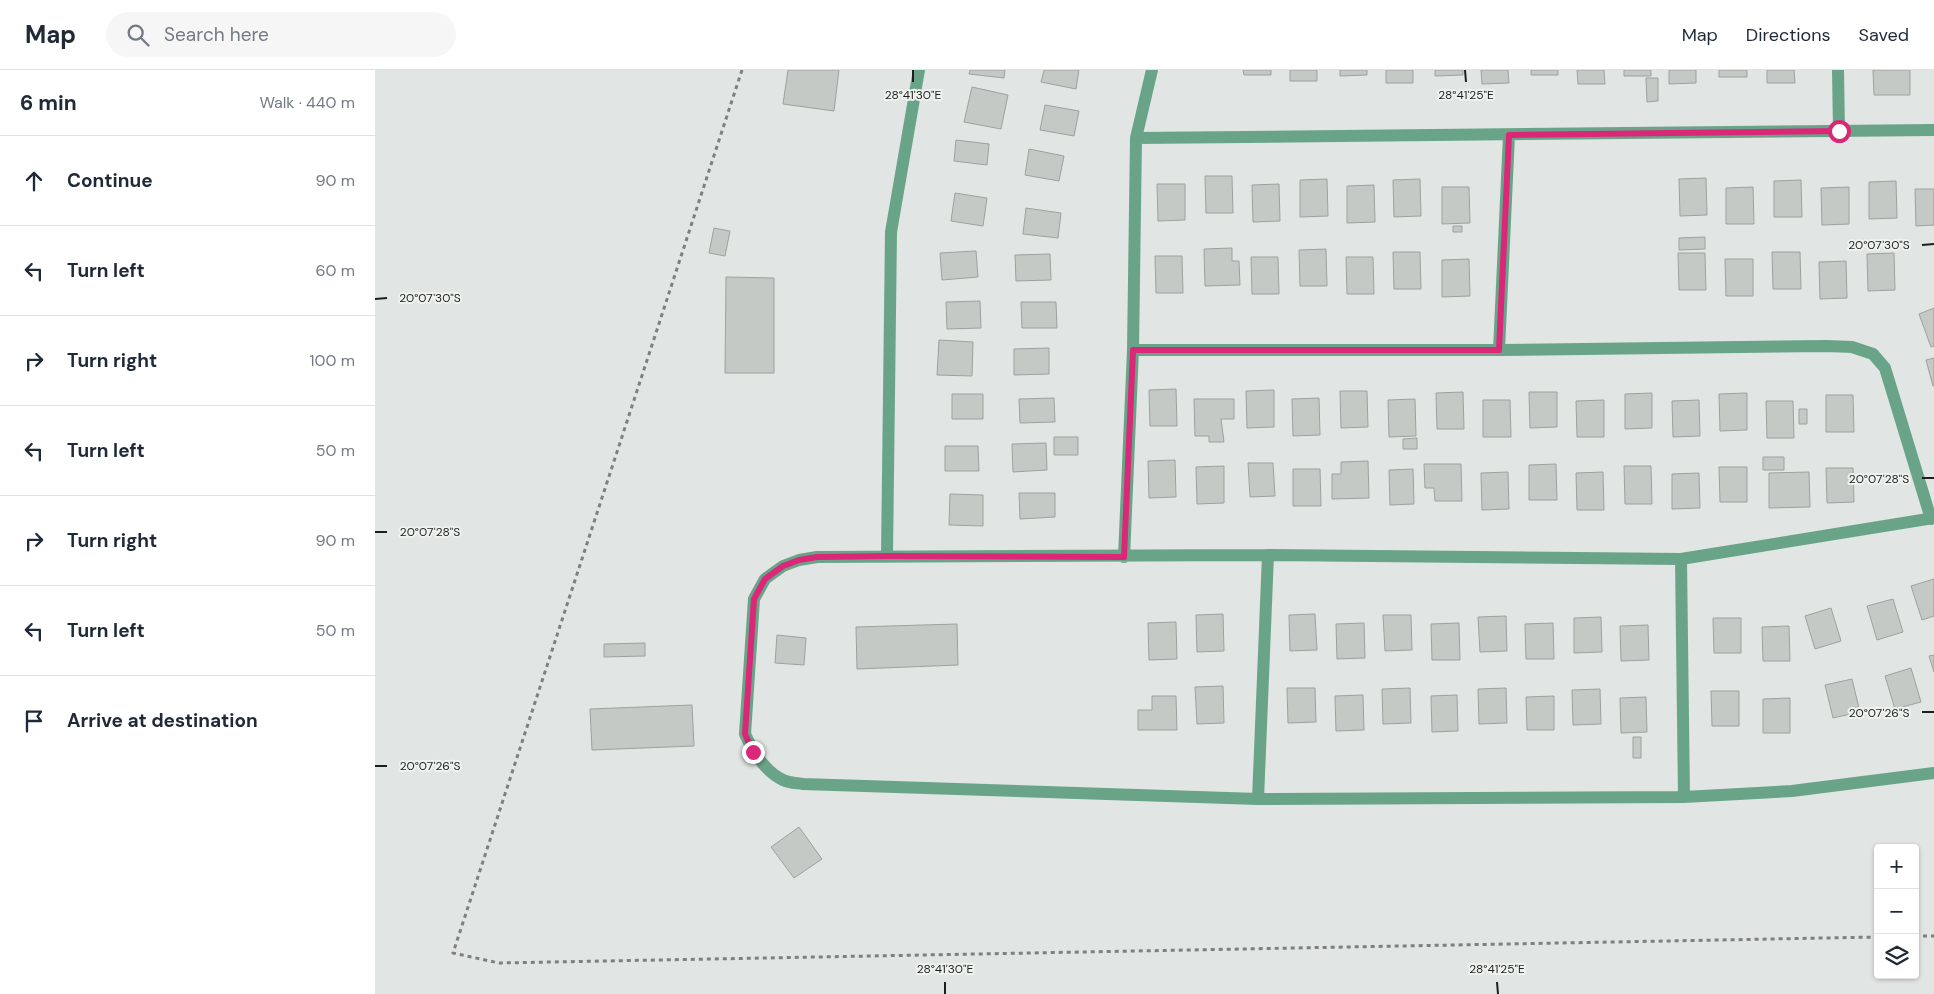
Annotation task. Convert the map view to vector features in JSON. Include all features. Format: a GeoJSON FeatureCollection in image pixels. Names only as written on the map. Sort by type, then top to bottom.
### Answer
{"type":"FeatureCollection","features":[{"type":"Feature","properties":{"kind":"street"},"geometry":{"type":"LineString","coordinates":[[887,556],[891,232],[919,70]]}},
{"type":"Feature","properties":{"kind":"street"},"geometry":{"type":"LineString","coordinates":[[1124,557],[1133,350],[1136,138],[1151,70]]}},
{"type":"Feature","properties":{"kind":"street"},"geometry":{"type":"LineString","coordinates":[[1838,70],[1839,131]]}},
{"type":"Feature","properties":{"kind":"street"},"geometry":{"type":"LineString","coordinates":[[1136,138],[1934,130]]}},
{"type":"Feature","properties":{"kind":"street"},"geometry":{"type":"LineString","coordinates":[[1499,350],[1509,135]]}},
{"type":"Feature","properties":{"kind":"street"},"geometry":{"type":"LineString","coordinates":[[1133,350],[1499,350],[1853,347],[1873,354],[1885,368],[1933,519],[1681,560],[1268,555],[1124,557],[887,556],[817,557],[799,560],[783,566],[765,579],[754,599],[745,734],[753,752],[766,768],[784,780],[803,784],[1258,799],[1684,797],[1792,791],[1934,773]]}},
{"type":"Feature","properties":{"kind":"street"},"geometry":{"type":"LineString","coordinates":[[1258,799],[1268,555]]}},
{"type":"Feature","properties":{"kind":"street"},"geometry":{"type":"LineString","coordinates":[[1681,560],[1684,797]]}},
{"type":"Feature","properties":{"kind":"path"},"geometry":{"type":"LineString","coordinates":[[1919,936],[1934,936]]}},
{"type":"Feature","properties":{"kind":"building"},"geometry":{"type":"Polygon","coordinates":[[[788,70],[839,70],[834,111],[783,104],[788,70]]]}},
{"type":"Feature","properties":{"kind":"building"},"geometry":{"type":"Polygon","coordinates":[[[970,70],[1005,70],[1004,78],[969,74],[970,70]]]}},
{"type":"Feature","properties":{"kind":"building"},"geometry":{"type":"Polygon","coordinates":[[[1044,70],[1079,70],[1076,89],[1041,82],[1044,70]]]}},
{"type":"Feature","properties":{"kind":"building"},"geometry":{"type":"Polygon","coordinates":[[[1243,70],[1271,70],[1271,75],[1244,75],[1243,70]]]}},
{"type":"Feature","properties":{"kind":"building"},"geometry":{"type":"Polygon","coordinates":[[[1290,70],[1317,70],[1317,81],[1290,81],[1290,70]]]}},
{"type":"Feature","properties":{"kind":"building"},"geometry":{"type":"Polygon","coordinates":[[[1340,70],[1367,70],[1367,75],[1340,76],[1340,70]]]}},
{"type":"Feature","properties":{"kind":"building"},"geometry":{"type":"Polygon","coordinates":[[[1386,70],[1413,70],[1413,83],[1386,83],[1386,70]]]}},
{"type":"Feature","properties":{"kind":"building"},"geometry":{"type":"Polygon","coordinates":[[[1435,70],[1463,70],[1463,75],[1435,76],[1435,70]]]}},
{"type":"Feature","properties":{"kind":"building"},"geometry":{"type":"Polygon","coordinates":[[[1481,70],[1508,70],[1509,83],[1482,84],[1481,70]]]}},
{"type":"Feature","properties":{"kind":"building"},"geometry":{"type":"Polygon","coordinates":[[[1531,70],[1558,70],[1558,75],[1531,75],[1531,70]]]}},
{"type":"Feature","properties":{"kind":"building"},"geometry":{"type":"Polygon","coordinates":[[[1577,70],[1604,70],[1605,84],[1578,84],[1577,70]]]}},
{"type":"Feature","properties":{"kind":"building"},"geometry":{"type":"Polygon","coordinates":[[[1624,70],[1651,70],[1651,76],[1624,76],[1624,70]]]}},
{"type":"Feature","properties":{"kind":"building"},"geometry":{"type":"Polygon","coordinates":[[[1669,70],[1696,70],[1696,83],[1669,84],[1669,70]]]}},
{"type":"Feature","properties":{"kind":"building"},"geometry":{"type":"Polygon","coordinates":[[[1719,70],[1747,70],[1747,77],[1719,77],[1719,70]]]}},
{"type":"Feature","properties":{"kind":"building"},"geometry":{"type":"Polygon","coordinates":[[[1767,70],[1794,70],[1795,83],[1767,83],[1767,70]]]}},
{"type":"Feature","properties":{"kind":"building"},"geometry":{"type":"Polygon","coordinates":[[[1873,70],[1910,70],[1910,95],[1874,95],[1873,70]]]}},
{"type":"Feature","properties":{"kind":"building"},"geometry":{"type":"Polygon","coordinates":[[[1646,78],[1658,78],[1658,101],[1647,102],[1646,78]]]}},
{"type":"Feature","properties":{"kind":"building"},"geometry":{"type":"Polygon","coordinates":[[[972,87],[1008,95],[1001,129],[964,122],[972,87]]]}},
{"type":"Feature","properties":{"kind":"building"},"geometry":{"type":"Polygon","coordinates":[[[1045,105],[1079,111],[1074,136],[1040,130],[1045,105]]]}},
{"type":"Feature","properties":{"kind":"building"},"geometry":{"type":"Polygon","coordinates":[[[956,140],[989,144],[987,165],[954,161],[956,140]]]}},
{"type":"Feature","properties":{"kind":"building"},"geometry":{"type":"Polygon","coordinates":[[[1029,149],[1064,156],[1059,181],[1025,175],[1029,149]]]}},
{"type":"Feature","properties":{"kind":"building"},"geometry":{"type":"Polygon","coordinates":[[[1205,176],[1232,176],[1233,213],[1206,213],[1205,176]]]}},
{"type":"Feature","properties":{"kind":"building"},"geometry":{"type":"Polygon","coordinates":[[[1706,178],[1707,215],[1680,216],[1679,179],[1706,178]]]}},
{"type":"Feature","properties":{"kind":"building"},"geometry":{"type":"Polygon","coordinates":[[[1327,179],[1328,216],[1300,217],[1300,180],[1327,179]]]}},
{"type":"Feature","properties":{"kind":"building"},"geometry":{"type":"Polygon","coordinates":[[[1420,179],[1421,216],[1394,217],[1393,180],[1420,179]]]}},
{"type":"Feature","properties":{"kind":"building"},"geometry":{"type":"Polygon","coordinates":[[[1801,180],[1802,217],[1774,217],[1774,181],[1801,180]]]}},
{"type":"Feature","properties":{"kind":"building"},"geometry":{"type":"Polygon","coordinates":[[[1896,181],[1897,218],[1869,219],[1869,182],[1896,181]]]}},
{"type":"Feature","properties":{"kind":"building"},"geometry":{"type":"Polygon","coordinates":[[[1157,184],[1185,184],[1185,220],[1158,221],[1157,184]]]}},
{"type":"Feature","properties":{"kind":"building"},"geometry":{"type":"Polygon","coordinates":[[[1279,184],[1280,221],[1253,222],[1252,185],[1279,184]]]}},
{"type":"Feature","properties":{"kind":"building"},"geometry":{"type":"Polygon","coordinates":[[[1374,185],[1375,222],[1347,223],[1347,186],[1374,185]]]}},
{"type":"Feature","properties":{"kind":"building"},"geometry":{"type":"Polygon","coordinates":[[[1442,187],[1469,187],[1470,223],[1442,224],[1442,187]]]}},
{"type":"Feature","properties":{"kind":"building"},"geometry":{"type":"Polygon","coordinates":[[[1753,187],[1754,224],[1726,224],[1726,188],[1753,187]]]}},
{"type":"Feature","properties":{"kind":"building"},"geometry":{"type":"Polygon","coordinates":[[[1849,187],[1849,224],[1822,225],[1821,188],[1849,187]]]}},
{"type":"Feature","properties":{"kind":"building"},"geometry":{"type":"Polygon","coordinates":[[[1915,189],[1934,189],[1934,225],[1916,226],[1915,189]]]}},
{"type":"Feature","properties":{"kind":"building"},"geometry":{"type":"Polygon","coordinates":[[[955,193],[987,198],[983,226],[951,221],[955,193]]]}},
{"type":"Feature","properties":{"kind":"building"},"geometry":{"type":"Polygon","coordinates":[[[1026,208],[1061,213],[1058,238],[1023,234],[1026,208]]]}},
{"type":"Feature","properties":{"kind":"building"},"geometry":{"type":"Polygon","coordinates":[[[1453,226],[1462,226],[1462,232],[1453,232],[1453,226]]]}},
{"type":"Feature","properties":{"kind":"building"},"geometry":{"type":"Polygon","coordinates":[[[714,228],[730,231],[725,256],[709,253],[714,228]]]}},
{"type":"Feature","properties":{"kind":"building"},"geometry":{"type":"Polygon","coordinates":[[[1705,237],[1705,249],[1679,250],[1679,238],[1705,237]]]}},
{"type":"Feature","properties":{"kind":"building"},"geometry":{"type":"Polygon","coordinates":[[[1232,248],[1232,261],[1239,261],[1240,285],[1205,286],[1204,249],[1232,248]]]}},
{"type":"Feature","properties":{"kind":"building"},"geometry":{"type":"Polygon","coordinates":[[[1326,249],[1327,286],[1300,286],[1299,250],[1326,249]]]}},
{"type":"Feature","properties":{"kind":"building"},"geometry":{"type":"Polygon","coordinates":[[[976,251],[978,277],[942,280],[940,253],[976,251]]]}},
{"type":"Feature","properties":{"kind":"building"},"geometry":{"type":"Polygon","coordinates":[[[1393,252],[1420,252],[1421,289],[1394,289],[1393,252]]]}},
{"type":"Feature","properties":{"kind":"building"},"geometry":{"type":"Polygon","coordinates":[[[1772,252],[1800,252],[1801,289],[1773,289],[1772,252]]]}},
{"type":"Feature","properties":{"kind":"building"},"geometry":{"type":"Polygon","coordinates":[[[1678,253],[1705,253],[1706,290],[1679,290],[1678,253]]]}},
{"type":"Feature","properties":{"kind":"building"},"geometry":{"type":"Polygon","coordinates":[[[1894,253],[1895,290],[1868,291],[1867,254],[1894,253]]]}},
{"type":"Feature","properties":{"kind":"building"},"geometry":{"type":"Polygon","coordinates":[[[1050,254],[1051,280],[1016,281],[1015,255],[1050,254]]]}},
{"type":"Feature","properties":{"kind":"building"},"geometry":{"type":"Polygon","coordinates":[[[1155,256],[1182,256],[1183,293],[1156,293],[1155,256]]]}},
{"type":"Feature","properties":{"kind":"building"},"geometry":{"type":"Polygon","coordinates":[[[1251,257],[1278,257],[1279,294],[1252,294],[1251,257]]]}},
{"type":"Feature","properties":{"kind":"building"},"geometry":{"type":"Polygon","coordinates":[[[1346,257],[1373,257],[1374,294],[1347,294],[1346,257]]]}},
{"type":"Feature","properties":{"kind":"building"},"geometry":{"type":"Polygon","coordinates":[[[1469,259],[1470,296],[1442,297],[1442,260],[1469,259]]]}},
{"type":"Feature","properties":{"kind":"building"},"geometry":{"type":"Polygon","coordinates":[[[1725,259],[1753,259],[1753,296],[1726,296],[1725,259]]]}},
{"type":"Feature","properties":{"kind":"building"},"geometry":{"type":"Polygon","coordinates":[[[1846,261],[1847,298],[1820,299],[1819,262],[1846,261]]]}},
{"type":"Feature","properties":{"kind":"building"},"geometry":{"type":"Polygon","coordinates":[[[726,277],[774,278],[774,373],[725,373],[726,277]]]}},
{"type":"Feature","properties":{"kind":"building"},"geometry":{"type":"Polygon","coordinates":[[[980,301],[981,328],[947,329],[946,302],[980,301]]]}},
{"type":"Feature","properties":{"kind":"building"},"geometry":{"type":"Polygon","coordinates":[[[1021,302],[1056,302],[1057,328],[1022,328],[1021,302]]]}},
{"type":"Feature","properties":{"kind":"building"},"geometry":{"type":"Polygon","coordinates":[[[1934,308],[1934,346],[1931,347],[1919,314],[1934,308]]]}},
{"type":"Feature","properties":{"kind":"building"},"geometry":{"type":"Polygon","coordinates":[[[939,340],[973,342],[972,376],[937,375],[939,340]]]}},
{"type":"Feature","properties":{"kind":"building"},"geometry":{"type":"Polygon","coordinates":[[[1049,348],[1049,374],[1014,375],[1014,349],[1049,348]]]}},
{"type":"Feature","properties":{"kind":"building"},"geometry":{"type":"Polygon","coordinates":[[[1934,358],[1934,386],[1933,386],[1926,360],[1934,358]]]}},
{"type":"Feature","properties":{"kind":"building"},"geometry":{"type":"Polygon","coordinates":[[[1176,389],[1177,426],[1150,426],[1149,390],[1176,389]]]}},
{"type":"Feature","properties":{"kind":"building"},"geometry":{"type":"Polygon","coordinates":[[[1274,390],[1274,427],[1247,428],[1246,391],[1274,390]]]}},
{"type":"Feature","properties":{"kind":"building"},"geometry":{"type":"Polygon","coordinates":[[[1340,391],[1367,391],[1368,427],[1341,428],[1340,391]]]}},
{"type":"Feature","properties":{"kind":"building"},"geometry":{"type":"Polygon","coordinates":[[[1463,392],[1464,429],[1437,429],[1436,393],[1463,392]]]}},
{"type":"Feature","properties":{"kind":"building"},"geometry":{"type":"Polygon","coordinates":[[[1529,392],[1557,392],[1557,427],[1530,428],[1529,392]]]}},
{"type":"Feature","properties":{"kind":"building"},"geometry":{"type":"Polygon","coordinates":[[[1652,393],[1652,428],[1625,429],[1625,394],[1652,393]]]}},
{"type":"Feature","properties":{"kind":"building"},"geometry":{"type":"Polygon","coordinates":[[[1747,393],[1747,430],[1720,431],[1719,394],[1747,393]]]}},
{"type":"Feature","properties":{"kind":"building"},"geometry":{"type":"Polygon","coordinates":[[[952,394],[983,394],[983,419],[952,419],[952,394]]]}},
{"type":"Feature","properties":{"kind":"building"},"geometry":{"type":"Polygon","coordinates":[[[1826,395],[1853,395],[1854,432],[1826,432],[1826,395]]]}},
{"type":"Feature","properties":{"kind":"building"},"geometry":{"type":"Polygon","coordinates":[[[1054,398],[1055,422],[1020,423],[1019,399],[1054,398]]]}},
{"type":"Feature","properties":{"kind":"building"},"geometry":{"type":"Polygon","coordinates":[[[1319,398],[1320,435],[1293,436],[1292,399],[1319,398]]]}},
{"type":"Feature","properties":{"kind":"building"},"geometry":{"type":"Polygon","coordinates":[[[1194,399],[1234,399],[1234,419],[1221,419],[1224,442],[1209,442],[1209,436],[1195,436],[1194,399]]]}},
{"type":"Feature","properties":{"kind":"building"},"geometry":{"type":"Polygon","coordinates":[[[1415,399],[1416,436],[1389,437],[1388,400],[1415,399]]]}},
{"type":"Feature","properties":{"kind":"building"},"geometry":{"type":"Polygon","coordinates":[[[1483,400],[1510,400],[1511,437],[1483,437],[1483,400]]]}},
{"type":"Feature","properties":{"kind":"building"},"geometry":{"type":"Polygon","coordinates":[[[1604,400],[1604,437],[1577,437],[1576,401],[1604,400]]]}},
{"type":"Feature","properties":{"kind":"building"},"geometry":{"type":"Polygon","coordinates":[[[1699,400],[1700,436],[1673,437],[1672,401],[1699,400]]]}},
{"type":"Feature","properties":{"kind":"building"},"geometry":{"type":"Polygon","coordinates":[[[1766,401],[1793,401],[1794,438],[1767,438],[1766,401]]]}},
{"type":"Feature","properties":{"kind":"building"},"geometry":{"type":"Polygon","coordinates":[[[1799,409],[1807,409],[1807,424],[1799,424],[1799,409]]]}},
{"type":"Feature","properties":{"kind":"building"},"geometry":{"type":"Polygon","coordinates":[[[1054,437],[1078,437],[1078,455],[1054,455],[1054,437]]]}},
{"type":"Feature","properties":{"kind":"building"},"geometry":{"type":"Polygon","coordinates":[[[1417,438],[1417,449],[1403,449],[1403,439],[1417,438]]]}},
{"type":"Feature","properties":{"kind":"building"},"geometry":{"type":"Polygon","coordinates":[[[1046,443],[1047,470],[1013,472],[1012,444],[1046,443]]]}},
{"type":"Feature","properties":{"kind":"building"},"geometry":{"type":"Polygon","coordinates":[[[945,446],[978,446],[979,471],[945,471],[945,446]]]}},
{"type":"Feature","properties":{"kind":"building"},"geometry":{"type":"Polygon","coordinates":[[[1763,457],[1784,457],[1784,470],[1763,470],[1763,457]]]}},
{"type":"Feature","properties":{"kind":"building"},"geometry":{"type":"Polygon","coordinates":[[[1175,460],[1176,497],[1149,498],[1148,461],[1175,460]]]}},
{"type":"Feature","properties":{"kind":"building"},"geometry":{"type":"Polygon","coordinates":[[[1368,461],[1369,498],[1332,499],[1332,474],[1341,474],[1341,462],[1368,461]]]}},
{"type":"Feature","properties":{"kind":"building"},"geometry":{"type":"Polygon","coordinates":[[[1248,463],[1273,463],[1275,496],[1250,497],[1248,463]]]}},
{"type":"Feature","properties":{"kind":"building"},"geometry":{"type":"Polygon","coordinates":[[[1424,464],[1461,464],[1462,501],[1435,501],[1434,488],[1425,488],[1424,464]]]}},
{"type":"Feature","properties":{"kind":"building"},"geometry":{"type":"Polygon","coordinates":[[[1556,464],[1557,500],[1529,500],[1529,465],[1556,464]]]}},
{"type":"Feature","properties":{"kind":"building"},"geometry":{"type":"Polygon","coordinates":[[[1224,466],[1224,503],[1197,504],[1196,467],[1224,466]]]}},
{"type":"Feature","properties":{"kind":"building"},"geometry":{"type":"Polygon","coordinates":[[[1624,466],[1651,466],[1652,504],[1625,504],[1624,466]]]}},
{"type":"Feature","properties":{"kind":"building"},"geometry":{"type":"Polygon","coordinates":[[[1719,467],[1747,467],[1747,502],[1720,502],[1719,467]]]}},
{"type":"Feature","properties":{"kind":"building"},"geometry":{"type":"Polygon","coordinates":[[[1826,468],[1853,468],[1854,502],[1827,503],[1826,468]]]}},
{"type":"Feature","properties":{"kind":"building"},"geometry":{"type":"Polygon","coordinates":[[[1293,469],[1320,469],[1321,506],[1293,506],[1293,469]]]}},
{"type":"Feature","properties":{"kind":"building"},"geometry":{"type":"Polygon","coordinates":[[[1413,469],[1414,504],[1390,505],[1389,470],[1413,469]]]}},
{"type":"Feature","properties":{"kind":"building"},"geometry":{"type":"Polygon","coordinates":[[[1508,472],[1509,509],[1482,510],[1481,473],[1508,472]]]}},
{"type":"Feature","properties":{"kind":"building"},"geometry":{"type":"Polygon","coordinates":[[[1603,472],[1604,510],[1577,510],[1576,473],[1603,472]]]}},
{"type":"Feature","properties":{"kind":"building"},"geometry":{"type":"Polygon","coordinates":[[[1809,472],[1810,507],[1769,508],[1769,473],[1809,472]]]}},
{"type":"Feature","properties":{"kind":"building"},"geometry":{"type":"Polygon","coordinates":[[[1699,473],[1700,508],[1672,509],[1672,474],[1699,473]]]}},
{"type":"Feature","properties":{"kind":"building"},"geometry":{"type":"Polygon","coordinates":[[[1019,493],[1055,493],[1055,517],[1020,519],[1019,493]]]}},
{"type":"Feature","properties":{"kind":"building"},"geometry":{"type":"Polygon","coordinates":[[[950,494],[983,495],[983,526],[949,525],[950,494]]]}},
{"type":"Feature","properties":{"kind":"building"},"geometry":{"type":"Polygon","coordinates":[[[1934,579],[1934,616],[1922,620],[1911,586],[1934,579]]]}},
{"type":"Feature","properties":{"kind":"building"},"geometry":{"type":"Polygon","coordinates":[[[1893,599],[1903,632],[1877,640],[1867,606],[1893,599]]]}},
{"type":"Feature","properties":{"kind":"building"},"geometry":{"type":"Polygon","coordinates":[[[1831,608],[1841,641],[1815,649],[1805,616],[1831,608]]]}},
{"type":"Feature","properties":{"kind":"building"},"geometry":{"type":"Polygon","coordinates":[[[1223,614],[1224,651],[1197,652],[1196,615],[1223,614]]]}},
{"type":"Feature","properties":{"kind":"building"},"geometry":{"type":"Polygon","coordinates":[[[1315,614],[1317,650],[1290,651],[1289,615],[1315,614]]]}},
{"type":"Feature","properties":{"kind":"building"},"geometry":{"type":"Polygon","coordinates":[[[1383,615],[1411,615],[1412,650],[1385,651],[1383,615]]]}},
{"type":"Feature","properties":{"kind":"building"},"geometry":{"type":"Polygon","coordinates":[[[1506,616],[1507,651],[1480,652],[1478,617],[1506,616]]]}},
{"type":"Feature","properties":{"kind":"building"},"geometry":{"type":"Polygon","coordinates":[[[1601,617],[1602,652],[1574,653],[1574,618],[1601,617]]]}},
{"type":"Feature","properties":{"kind":"building"},"geometry":{"type":"Polygon","coordinates":[[[1713,618],[1741,618],[1741,653],[1714,653],[1713,618]]]}},
{"type":"Feature","properties":{"kind":"building"},"geometry":{"type":"Polygon","coordinates":[[[1176,622],[1177,659],[1149,660],[1148,623],[1176,622]]]}},
{"type":"Feature","properties":{"kind":"building"},"geometry":{"type":"Polygon","coordinates":[[[1364,623],[1365,658],[1337,659],[1336,624],[1364,623]]]}},
{"type":"Feature","properties":{"kind":"building"},"geometry":{"type":"Polygon","coordinates":[[[1459,623],[1460,660],[1432,660],[1431,624],[1459,623]]]}},
{"type":"Feature","properties":{"kind":"building"},"geometry":{"type":"Polygon","coordinates":[[[1553,623],[1554,659],[1526,659],[1525,624],[1553,623]]]}},
{"type":"Feature","properties":{"kind":"building"},"geometry":{"type":"Polygon","coordinates":[[[957,624],[958,665],[857,669],[856,627],[957,624]]]}},
{"type":"Feature","properties":{"kind":"building"},"geometry":{"type":"Polygon","coordinates":[[[1648,625],[1649,660],[1621,661],[1620,626],[1648,625]]]}},
{"type":"Feature","properties":{"kind":"building"},"geometry":{"type":"Polygon","coordinates":[[[1789,626],[1790,661],[1763,661],[1762,627],[1789,626]]]}},
{"type":"Feature","properties":{"kind":"building"},"geometry":{"type":"Polygon","coordinates":[[[777,635],[806,638],[804,665],[775,663],[777,635]]]}},
{"type":"Feature","properties":{"kind":"building"},"geometry":{"type":"Polygon","coordinates":[[[645,643],[645,656],[604,657],[604,644],[645,643]]]}},
{"type":"Feature","properties":{"kind":"building"},"geometry":{"type":"Polygon","coordinates":[[[1934,655],[1934,672],[1929,656],[1934,655]]]}},
{"type":"Feature","properties":{"kind":"building"},"geometry":{"type":"Polygon","coordinates":[[[1911,668],[1921,702],[1895,709],[1885,676],[1911,668]]]}},
{"type":"Feature","properties":{"kind":"building"},"geometry":{"type":"Polygon","coordinates":[[[1852,679],[1860,712],[1833,718],[1825,685],[1852,679]]]}},
{"type":"Feature","properties":{"kind":"building"},"geometry":{"type":"Polygon","coordinates":[[[1223,686],[1224,723],[1197,724],[1195,687],[1223,686]]]}},
{"type":"Feature","properties":{"kind":"building"},"geometry":{"type":"Polygon","coordinates":[[[1287,688],[1315,688],[1316,722],[1288,723],[1287,688]]]}},
{"type":"Feature","properties":{"kind":"building"},"geometry":{"type":"Polygon","coordinates":[[[1410,688],[1411,723],[1383,724],[1382,689],[1410,688]]]}},
{"type":"Feature","properties":{"kind":"building"},"geometry":{"type":"Polygon","coordinates":[[[1506,688],[1507,723],[1479,724],[1478,689],[1506,688]]]}},
{"type":"Feature","properties":{"kind":"building"},"geometry":{"type":"Polygon","coordinates":[[[1600,689],[1601,724],[1573,725],[1572,690],[1600,689]]]}},
{"type":"Feature","properties":{"kind":"building"},"geometry":{"type":"Polygon","coordinates":[[[1711,691],[1739,691],[1739,726],[1712,726],[1711,691]]]}},
{"type":"Feature","properties":{"kind":"building"},"geometry":{"type":"Polygon","coordinates":[[[1363,695],[1364,730],[1336,731],[1335,696],[1363,695]]]}},
{"type":"Feature","properties":{"kind":"building"},"geometry":{"type":"Polygon","coordinates":[[[1457,695],[1458,731],[1432,732],[1431,696],[1457,695]]]}},
{"type":"Feature","properties":{"kind":"building"},"geometry":{"type":"Polygon","coordinates":[[[1152,696],[1176,696],[1177,730],[1138,730],[1138,710],[1152,710],[1152,696]]]}},
{"type":"Feature","properties":{"kind":"building"},"geometry":{"type":"Polygon","coordinates":[[[1554,696],[1554,730],[1527,730],[1526,697],[1554,696]]]}},
{"type":"Feature","properties":{"kind":"building"},"geometry":{"type":"Polygon","coordinates":[[[1646,697],[1647,732],[1621,733],[1620,698],[1646,697]]]}},
{"type":"Feature","properties":{"kind":"building"},"geometry":{"type":"Polygon","coordinates":[[[1790,698],[1790,733],[1763,733],[1763,699],[1790,698]]]}},
{"type":"Feature","properties":{"kind":"building"},"geometry":{"type":"Polygon","coordinates":[[[692,705],[694,746],[592,750],[590,709],[692,705]]]}},
{"type":"Feature","properties":{"kind":"building"},"geometry":{"type":"Polygon","coordinates":[[[1633,737],[1641,737],[1641,758],[1633,758],[1633,737]]]}},
{"type":"Feature","properties":{"kind":"building"},"geometry":{"type":"Polygon","coordinates":[[[799,827],[822,859],[794,878],[771,847],[799,827]]]}},
{"type":"Feature","properties":{"kind":"route"},"geometry":{"type":"LineString","coordinates":[[753,752],[745,734],[754,599],[765,579],[783,566],[799,560],[817,557],[1124,557],[1133,350],[1499,350],[1509,135],[1839,131]]}}]}
